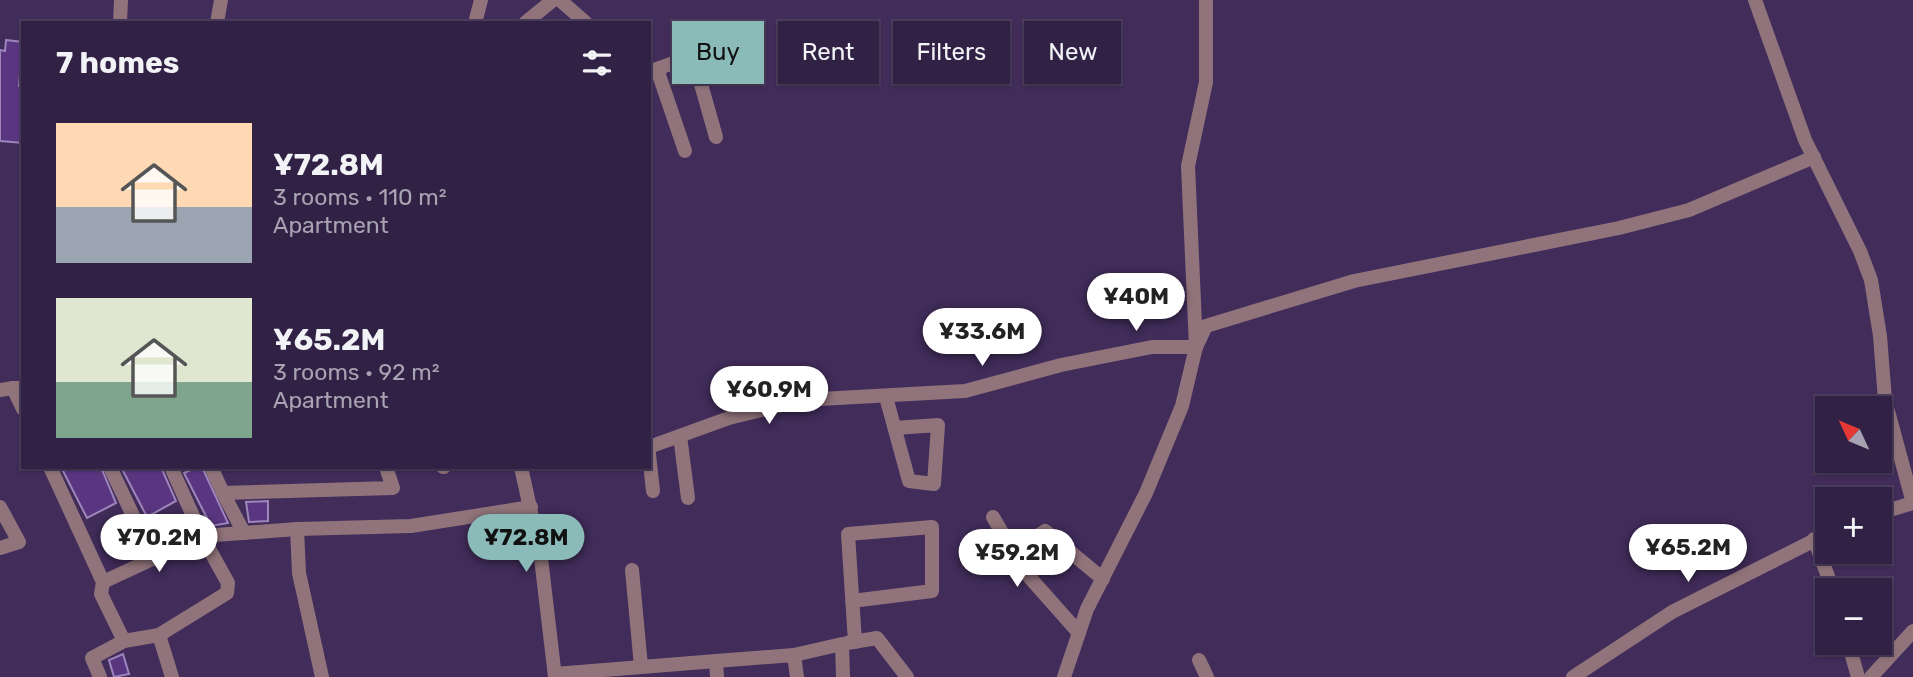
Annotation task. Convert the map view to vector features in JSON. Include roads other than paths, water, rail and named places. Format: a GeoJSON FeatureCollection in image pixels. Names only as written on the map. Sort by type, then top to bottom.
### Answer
{"type":"FeatureCollection","features":[{"type":"Feature","properties":{"kind":"street"},"geometry":{"type":"LineString","coordinates":[[120,21],[121,0]]}},
{"type":"Feature","properties":{"kind":"street"},"geometry":{"type":"LineString","coordinates":[[217,21],[221,0]]}},
{"type":"Feature","properties":{"kind":"street"},"geometry":{"type":"LineString","coordinates":[[476,21],[481,0]]}},
{"type":"Feature","properties":{"kind":"street"},"geometry":{"type":"LineString","coordinates":[[527,21],[553,0]]}},
{"type":"Feature","properties":{"kind":"street"},"geometry":{"type":"LineString","coordinates":[[560,0],[584,21]]}},
{"type":"Feature","properties":{"kind":"street"},"geometry":{"type":"LineString","coordinates":[[1196,346],[1188,166],[1206,82],[1206,0]]}},
{"type":"Feature","properties":{"kind":"street"},"geometry":{"type":"LineString","coordinates":[[1755,0],[1814,158],[1860,251],[1871,280],[1882,348],[1885,400],[1913,503],[1892,509]]}},
{"type":"Feature","properties":{"kind":"street"},"geometry":{"type":"LineString","coordinates":[[672,63],[653,70],[685,151]]}},
{"type":"Feature","properties":{"kind":"street"},"geometry":{"type":"LineString","coordinates":[[701,84],[716,137]]}},
{"type":"Feature","properties":{"kind":"street"},"geometry":{"type":"LineString","coordinates":[[1066,676],[1079,633],[1146,493],[1182,406],[1196,346],[1206,326],[1354,281],[1607,231],[1689,210],[1814,158]]}},
{"type":"Feature","properties":{"kind":"street"},"geometry":{"type":"LineString","coordinates":[[651,446],[729,418],[802,400],[965,391],[1061,365],[1152,347],[1196,346]]}},
{"type":"Feature","properties":{"kind":"street"},"geometry":{"type":"LineString","coordinates":[[12,388],[21,405]]}},
{"type":"Feature","properties":{"kind":"street"},"geometry":{"type":"LineString","coordinates":[[886,397],[909,481],[934,484],[938,425],[895,428]]}},
{"type":"Feature","properties":{"kind":"street"},"geometry":{"type":"LineString","coordinates":[[681,436],[688,498]]}},
{"type":"Feature","properties":{"kind":"street"},"geometry":{"type":"LineString","coordinates":[[51,469],[103,582],[101,594],[124,641]]}},
{"type":"Feature","properties":{"kind":"street"},"geometry":{"type":"LineString","coordinates":[[111,469],[153,558]]}},
{"type":"Feature","properties":{"kind":"street"},"geometry":{"type":"LineString","coordinates":[[100,677],[92,658],[124,641],[159,635],[227,593],[228,583],[202,536],[171,469]]}},
{"type":"Feature","properties":{"kind":"street"},"geometry":{"type":"LineString","coordinates":[[212,469],[244,533]]}},
{"type":"Feature","properties":{"kind":"street"},"geometry":{"type":"LineString","coordinates":[[223,493],[393,488],[387,469]]}},
{"type":"Feature","properties":{"kind":"street"},"geometry":{"type":"LineString","coordinates":[[522,469],[531,507],[547,601],[555,675],[794,655],[877,638],[907,677]]}},
{"type":"Feature","properties":{"kind":"street"},"geometry":{"type":"LineString","coordinates":[[651,469],[653,491]]}},
{"type":"Feature","properties":{"kind":"street"},"geometry":{"type":"LineString","coordinates":[[0,507],[19,542],[0,548]]}},
{"type":"Feature","properties":{"kind":"street"},"geometry":{"type":"LineString","coordinates":[[103,582],[202,536],[411,526],[531,507]]}},
{"type":"Feature","properties":{"kind":"street"},"geometry":{"type":"LineString","coordinates":[[993,517],[1024,571],[1079,633]]}},
{"type":"Feature","properties":{"kind":"street"},"geometry":{"type":"LineString","coordinates":[[843,677],[852,601],[848,534],[932,527],[932,592],[852,601]]}},
{"type":"Feature","properties":{"kind":"street"},"geometry":{"type":"LineString","coordinates":[[297,530],[299,573],[322,677]]}},
{"type":"Feature","properties":{"kind":"street"},"geometry":{"type":"LineString","coordinates":[[1013,552],[1045,531],[1103,579]]}},
{"type":"Feature","properties":{"kind":"street"},"geometry":{"type":"LineString","coordinates":[[1573,677],[1672,612],[1815,539]]}},
{"type":"Feature","properties":{"kind":"street"},"geometry":{"type":"LineString","coordinates":[[632,570],[641,666]]}},
{"type":"Feature","properties":{"kind":"street"},"geometry":{"type":"LineString","coordinates":[[1871,677],[1913,631]]}},
{"type":"Feature","properties":{"kind":"street"},"geometry":{"type":"LineString","coordinates":[[159,635],[172,677]]}},
{"type":"Feature","properties":{"kind":"street"},"geometry":{"type":"LineString","coordinates":[[794,655],[797,677]]}},
{"type":"Feature","properties":{"kind":"street"},"geometry":{"type":"LineString","coordinates":[[1852,655],[1858,677]]}},
{"type":"Feature","properties":{"kind":"street"},"geometry":{"type":"LineString","coordinates":[[1199,660],[1207,677]]}},
{"type":"Feature","properties":{"kind":"street"},"geometry":{"type":"LineString","coordinates":[[716,661],[717,677]]}}]}
